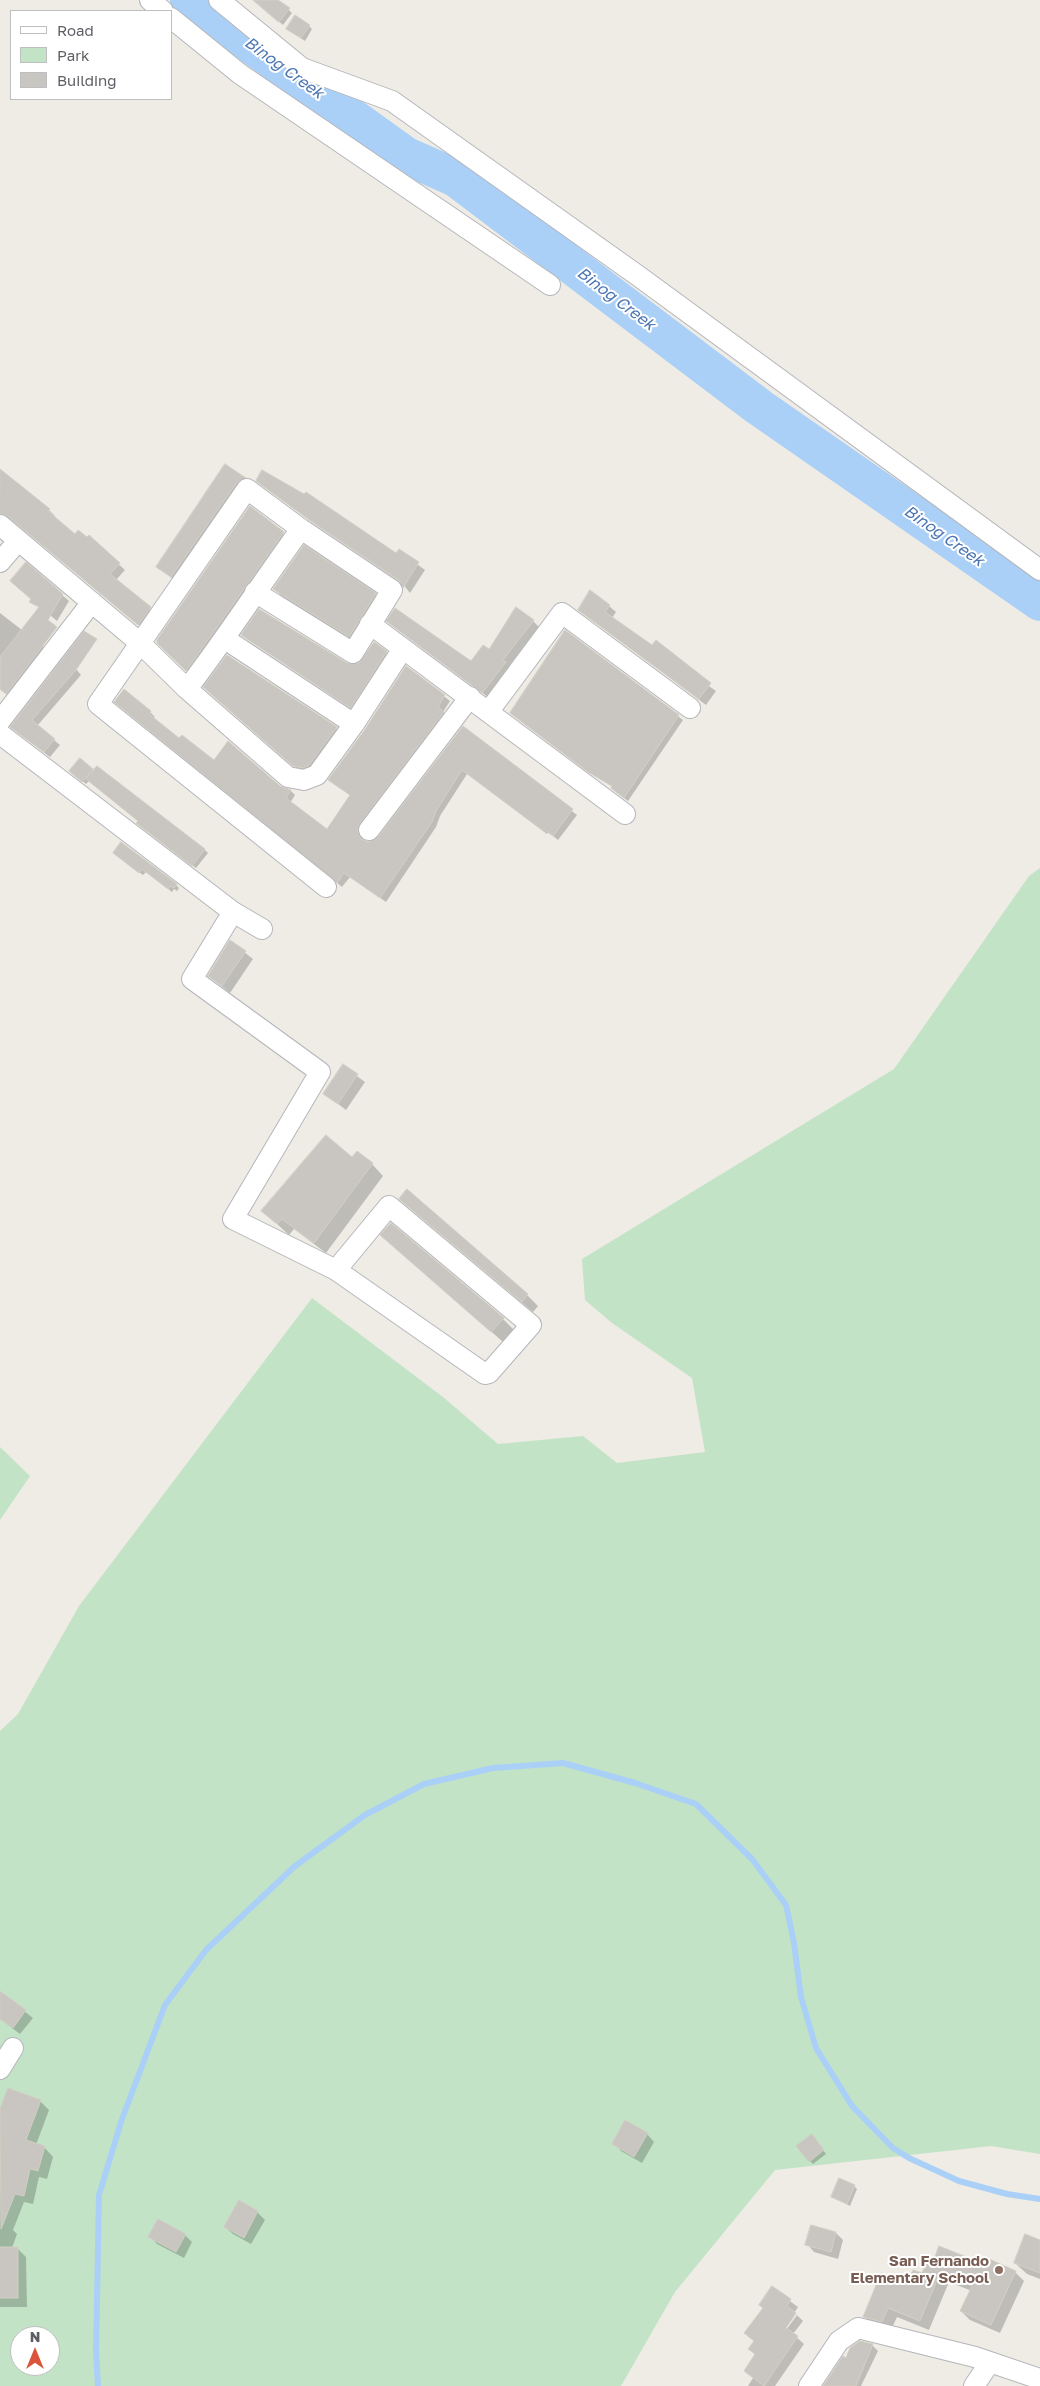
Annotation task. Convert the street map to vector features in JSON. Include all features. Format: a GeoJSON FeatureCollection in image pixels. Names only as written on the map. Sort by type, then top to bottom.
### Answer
{"type":"FeatureCollection","features":[{"type":"Feature","properties":{"kind":"street"},"geometry":{"type":"LineString","coordinates":[[150,0],[163,10]]}},
{"type":"Feature","properties":{"kind":"street"},"geometry":{"type":"LineString","coordinates":[[219,0],[302,68],[392,101],[637,275],[1040,570]]}},
{"type":"Feature","properties":{"kind":"street"},"geometry":{"type":"LineString","coordinates":[[172,19],[240,74],[550,285]]}},
{"type":"Feature","properties":{"kind":"street"},"geometry":{"type":"LineString","coordinates":[[255,592],[353,653],[392,590],[301,529],[247,489],[98,704],[326,887]]}},
{"type":"Feature","properties":{"kind":"street"},"geometry":{"type":"LineString","coordinates":[[0,526],[140,643],[187,689],[288,776],[304,780],[317,775],[354,724],[402,650]]}},
{"type":"Feature","properties":{"kind":"street"},"geometry":{"type":"LineString","coordinates":[[187,689],[225,639],[255,592],[301,529]]}},
{"type":"Feature","properties":{"kind":"street"},"geometry":{"type":"LineString","coordinates":[[0,562],[18,541]]}},
{"type":"Feature","properties":{"kind":"street"},"geometry":{"type":"LineString","coordinates":[[0,721],[92,602]]}},
{"type":"Feature","properties":{"kind":"street"},"geometry":{"type":"LineString","coordinates":[[489,711],[562,613],[690,708]]}},
{"type":"Feature","properties":{"kind":"street"},"geometry":{"type":"LineString","coordinates":[[370,624],[402,650],[470,697],[625,814]]}},
{"type":"Feature","properties":{"kind":"street"},"geometry":{"type":"LineString","coordinates":[[225,639],[354,724]]}},
{"type":"Feature","properties":{"kind":"street"},"geometry":{"type":"LineString","coordinates":[[369,830],[470,697]]}},
{"type":"Feature","properties":{"kind":"street"},"geometry":{"type":"LineString","coordinates":[[0,734],[233,912],[262,928]]}},
{"type":"Feature","properties":{"kind":"street"},"geometry":{"type":"LineString","coordinates":[[233,912],[192,979],[320,1072],[233,1219],[336,1270],[485,1374],[490,1373],[531,1324],[389,1206],[336,1270]]}},
{"type":"Feature","properties":{"kind":"street"},"geometry":{"type":"LineString","coordinates":[[0,2068],[13,2048]]}},
{"type":"Feature","properties":{"kind":"street"},"geometry":{"type":"LineString","coordinates":[[809,2386],[839,2341],[858,2328],[990,2362],[1040,2379]]}},
{"type":"Feature","properties":{"kind":"street"},"geometry":{"type":"LineString","coordinates":[[974,2386],[990,2362]]}},
{"type":"Feature","properties":{"kind":"green space"},"geometry":{"type":"Polygon","coordinates":[[[1040,868],[1040,2154],[991,2146],[775,2170],[675,2292],[621,2386],[0,2386],[0,1731],[18,1714],[79,1606],[312,1298],[443,1397],[498,1444],[583,1436],[617,1463],[705,1452],[692,1378],[612,1323],[585,1300],[582,1259],[894,1069],[1029,876],[1040,868]]]}},
{"type":"Feature","properties":{"kind":"green space"},"geometry":{"type":"Polygon","coordinates":[[[0,1447],[30,1476],[0,1520],[0,1447]]]}},
{"type":"Feature","properties":{"kind":"building"},"geometry":{"type":"Polygon","coordinates":[[[253,0],[278,0],[290,8],[279,22],[253,0]]]}},
{"type":"Feature","properties":{"kind":"building"},"geometry":{"type":"Polygon","coordinates":[[[295,15],[310,25],[301,38],[286,29],[295,15]]]}},
{"type":"Feature","properties":{"kind":"building"},"geometry":{"type":"Polygon","coordinates":[[[225,464],[246,478],[237,482],[171,577],[156,567],[225,464]]]}},
{"type":"Feature","properties":{"kind":"building"},"geometry":{"type":"Polygon","coordinates":[[[0,469],[50,509],[48,511],[75,534],[78,530],[87,537],[89,535],[120,563],[110,574],[151,607],[138,625],[8,516],[0,513],[0,469]]]}},
{"type":"Feature","properties":{"kind":"building"},"geometry":{"type":"Polygon","coordinates":[[[262,470],[304,494],[306,492],[396,553],[399,549],[419,562],[403,588],[399,580],[308,519],[256,481],[262,470]]]}},
{"type":"Feature","properties":{"kind":"building"},"geometry":{"type":"Polygon","coordinates":[[[250,506],[284,532],[186,671],[157,643],[157,640],[250,506]]]}},
{"type":"Feature","properties":{"kind":"building"},"geometry":{"type":"Polygon","coordinates":[[[304,545],[376,593],[349,637],[273,589],[304,545]]]}},
{"type":"Feature","properties":{"kind":"building"},"geometry":{"type":"Polygon","coordinates":[[[26,562],[63,594],[48,620],[57,627],[6,694],[0,689],[0,657],[39,607],[29,602],[31,599],[10,581],[26,562]]]}},
{"type":"Feature","properties":{"kind":"building"},"geometry":{"type":"Polygon","coordinates":[[[590,590],[610,605],[605,612],[652,645],[656,640],[711,683],[699,699],[578,610],[590,590]]]}},
{"type":"Feature","properties":{"kind":"building"},"geometry":{"type":"Polygon","coordinates":[[[516,607],[534,620],[503,660],[506,662],[482,693],[386,621],[395,608],[471,661],[483,645],[489,649],[516,607]]]}},
{"type":"Feature","properties":{"kind":"building"},"geometry":{"type":"Polygon","coordinates":[[[259,609],[347,663],[359,663],[374,642],[387,651],[351,708],[241,635],[259,609]]]}},
{"type":"Feature","properties":{"kind":"building"},"geometry":{"type":"Polygon","coordinates":[[[565,630],[679,715],[624,798],[611,788],[612,786],[588,772],[510,713],[565,630]]]}},
{"type":"Feature","properties":{"kind":"building"},"geometry":{"type":"Polygon","coordinates":[[[84,631],[97,639],[76,670],[32,720],[55,739],[44,752],[10,727],[84,631]]]}},
{"type":"Feature","properties":{"kind":"building"},"geometry":{"type":"Polygon","coordinates":[[[227,655],[337,727],[309,765],[303,768],[293,766],[203,687],[227,655]]]}},
{"type":"Feature","properties":{"kind":"building"},"geometry":{"type":"Polygon","coordinates":[[[406,666],[445,695],[438,707],[444,712],[360,823],[357,829],[361,839],[368,842],[378,837],[463,726],[573,809],[553,836],[542,830],[462,770],[436,811],[432,822],[380,898],[344,873],[337,883],[114,702],[124,689],[151,711],[149,714],[179,738],[182,735],[214,760],[228,741],[280,786],[291,790],[286,798],[327,829],[350,795],[328,780],[364,731],[406,666]]]}},
{"type":"Feature","properties":{"kind":"building"},"geometry":{"type":"Polygon","coordinates":[[[80,758],[93,769],[82,782],[69,771],[80,758]]]}},
{"type":"Feature","properties":{"kind":"building"},"geometry":{"type":"Polygon","coordinates":[[[97,766],[205,849],[192,866],[136,823],[138,821],[86,779],[97,766]]]}},
{"type":"Feature","properties":{"kind":"building"},"geometry":{"type":"Polygon","coordinates":[[[121,842],[177,884],[174,888],[170,886],[168,889],[142,869],[139,873],[113,853],[121,842]]]}},
{"type":"Feature","properties":{"kind":"building"},"geometry":{"type":"Polygon","coordinates":[[[230,940],[246,951],[222,986],[208,976],[230,940]]]}},
{"type":"Feature","properties":{"kind":"building"},"geometry":{"type":"Polygon","coordinates":[[[343,1064],[358,1074],[338,1104],[323,1094],[343,1064]]]}},
{"type":"Feature","properties":{"kind":"building"},"geometry":{"type":"Polygon","coordinates":[[[326,1135],[352,1157],[357,1151],[373,1163],[314,1243],[282,1219],[277,1224],[261,1211],[326,1135]]]}},
{"type":"Feature","properties":{"kind":"building"},"geometry":{"type":"Polygon","coordinates":[[[407,1189],[528,1294],[522,1302],[399,1199],[407,1189]]]}},
{"type":"Feature","properties":{"kind":"building"},"geometry":{"type":"Polygon","coordinates":[[[391,1223],[504,1318],[491,1332],[380,1235],[391,1223]]]}},
{"type":"Feature","properties":{"kind":"building"},"geometry":{"type":"Polygon","coordinates":[[[0,1991],[26,2010],[13,2028],[0,2019],[0,1991]]]}},
{"type":"Feature","properties":{"kind":"building"},"geometry":{"type":"Polygon","coordinates":[[[8,2088],[41,2100],[26,2140],[45,2146],[38,2171],[30,2169],[24,2196],[15,2194],[1,2229],[0,2109],[8,2088]]]}},
{"type":"Feature","properties":{"kind":"building"},"geometry":{"type":"Polygon","coordinates":[[[625,2120],[648,2133],[634,2157],[612,2144],[625,2120]]]}},
{"type":"Feature","properties":{"kind":"building"},"geometry":{"type":"Polygon","coordinates":[[[812,2134],[824,2150],[809,2162],[796,2146],[812,2134]]]}},
{"type":"Feature","properties":{"kind":"building"},"geometry":{"type":"Polygon","coordinates":[[[839,2178],[855,2185],[847,2204],[831,2197],[839,2178]]]}},
{"type":"Feature","properties":{"kind":"building"},"geometry":{"type":"Polygon","coordinates":[[[239,2200],[258,2211],[244,2238],[224,2227],[239,2200]]]}},
{"type":"Feature","properties":{"kind":"building"},"geometry":{"type":"Polygon","coordinates":[[[158,2219],[186,2234],[176,2252],[148,2237],[158,2219]]]}},
{"type":"Feature","properties":{"kind":"building"},"geometry":{"type":"Polygon","coordinates":[[[811,2225],[836,2232],[831,2252],[805,2245],[811,2225]]]}},
{"type":"Feature","properties":{"kind":"building"},"geometry":{"type":"Polygon","coordinates":[[[1025,2234],[1040,2240],[1040,2273],[1014,2263],[1025,2234]]]}},
{"type":"Feature","properties":{"kind":"building"},"geometry":{"type":"Polygon","coordinates":[[[939,2246],[984,2264],[987,2258],[1016,2271],[991,2325],[960,2311],[972,2286],[940,2273],[920,2321],[888,2308],[882,2322],[863,2317],[881,2273],[907,2284],[913,2270],[922,2273],[929,2258],[934,2259],[939,2246]]]}},
{"type":"Feature","properties":{"kind":"building"},"geometry":{"type":"Polygon","coordinates":[[[0,2247],[18,2247],[18,2298],[0,2298],[0,2247]]]}},
{"type":"Feature","properties":{"kind":"building"},"geometry":{"type":"Polygon","coordinates":[[[772,2286],[791,2299],[787,2306],[796,2313],[786,2328],[798,2336],[764,2386],[744,2371],[755,2354],[748,2349],[754,2341],[744,2333],[763,2308],[759,2305],[772,2286]]]}},
{"type":"Feature","properties":{"kind":"building"},"geometry":{"type":"Polygon","coordinates":[[[860,2341],[873,2344],[856,2386],[823,2386],[843,2356],[846,2358],[850,2348],[860,2341]]]}},
{"type":"Feature","properties":{"kind":"waterway","name":"Binog Creek"},"geometry":{"type":"LineString","coordinates":[[189,0],[406,156],[456,178],[759,407],[1040,602]]}},
{"type":"Feature","properties":{"kind":"waterway"},"geometry":{"type":"LineString","coordinates":[[98,2386],[96,2353],[99,2195],[122,2119],[165,2005],[206,1950],[295,1866],[365,1815],[424,1784],[493,1768],[563,1763],[635,1783],[696,1804],[752,1859],[786,1905],[794,1943],[801,1997],[816,2048],[852,2106],[893,2148],[909,2158],[959,2181],[1007,2194],[1040,2199]]}},
{"type":"Feature","properties":{"kind":"place","name":"San Fernando Elementary School"},"geometry":{"type":"Point","coordinates":[999,2270]}}]}
